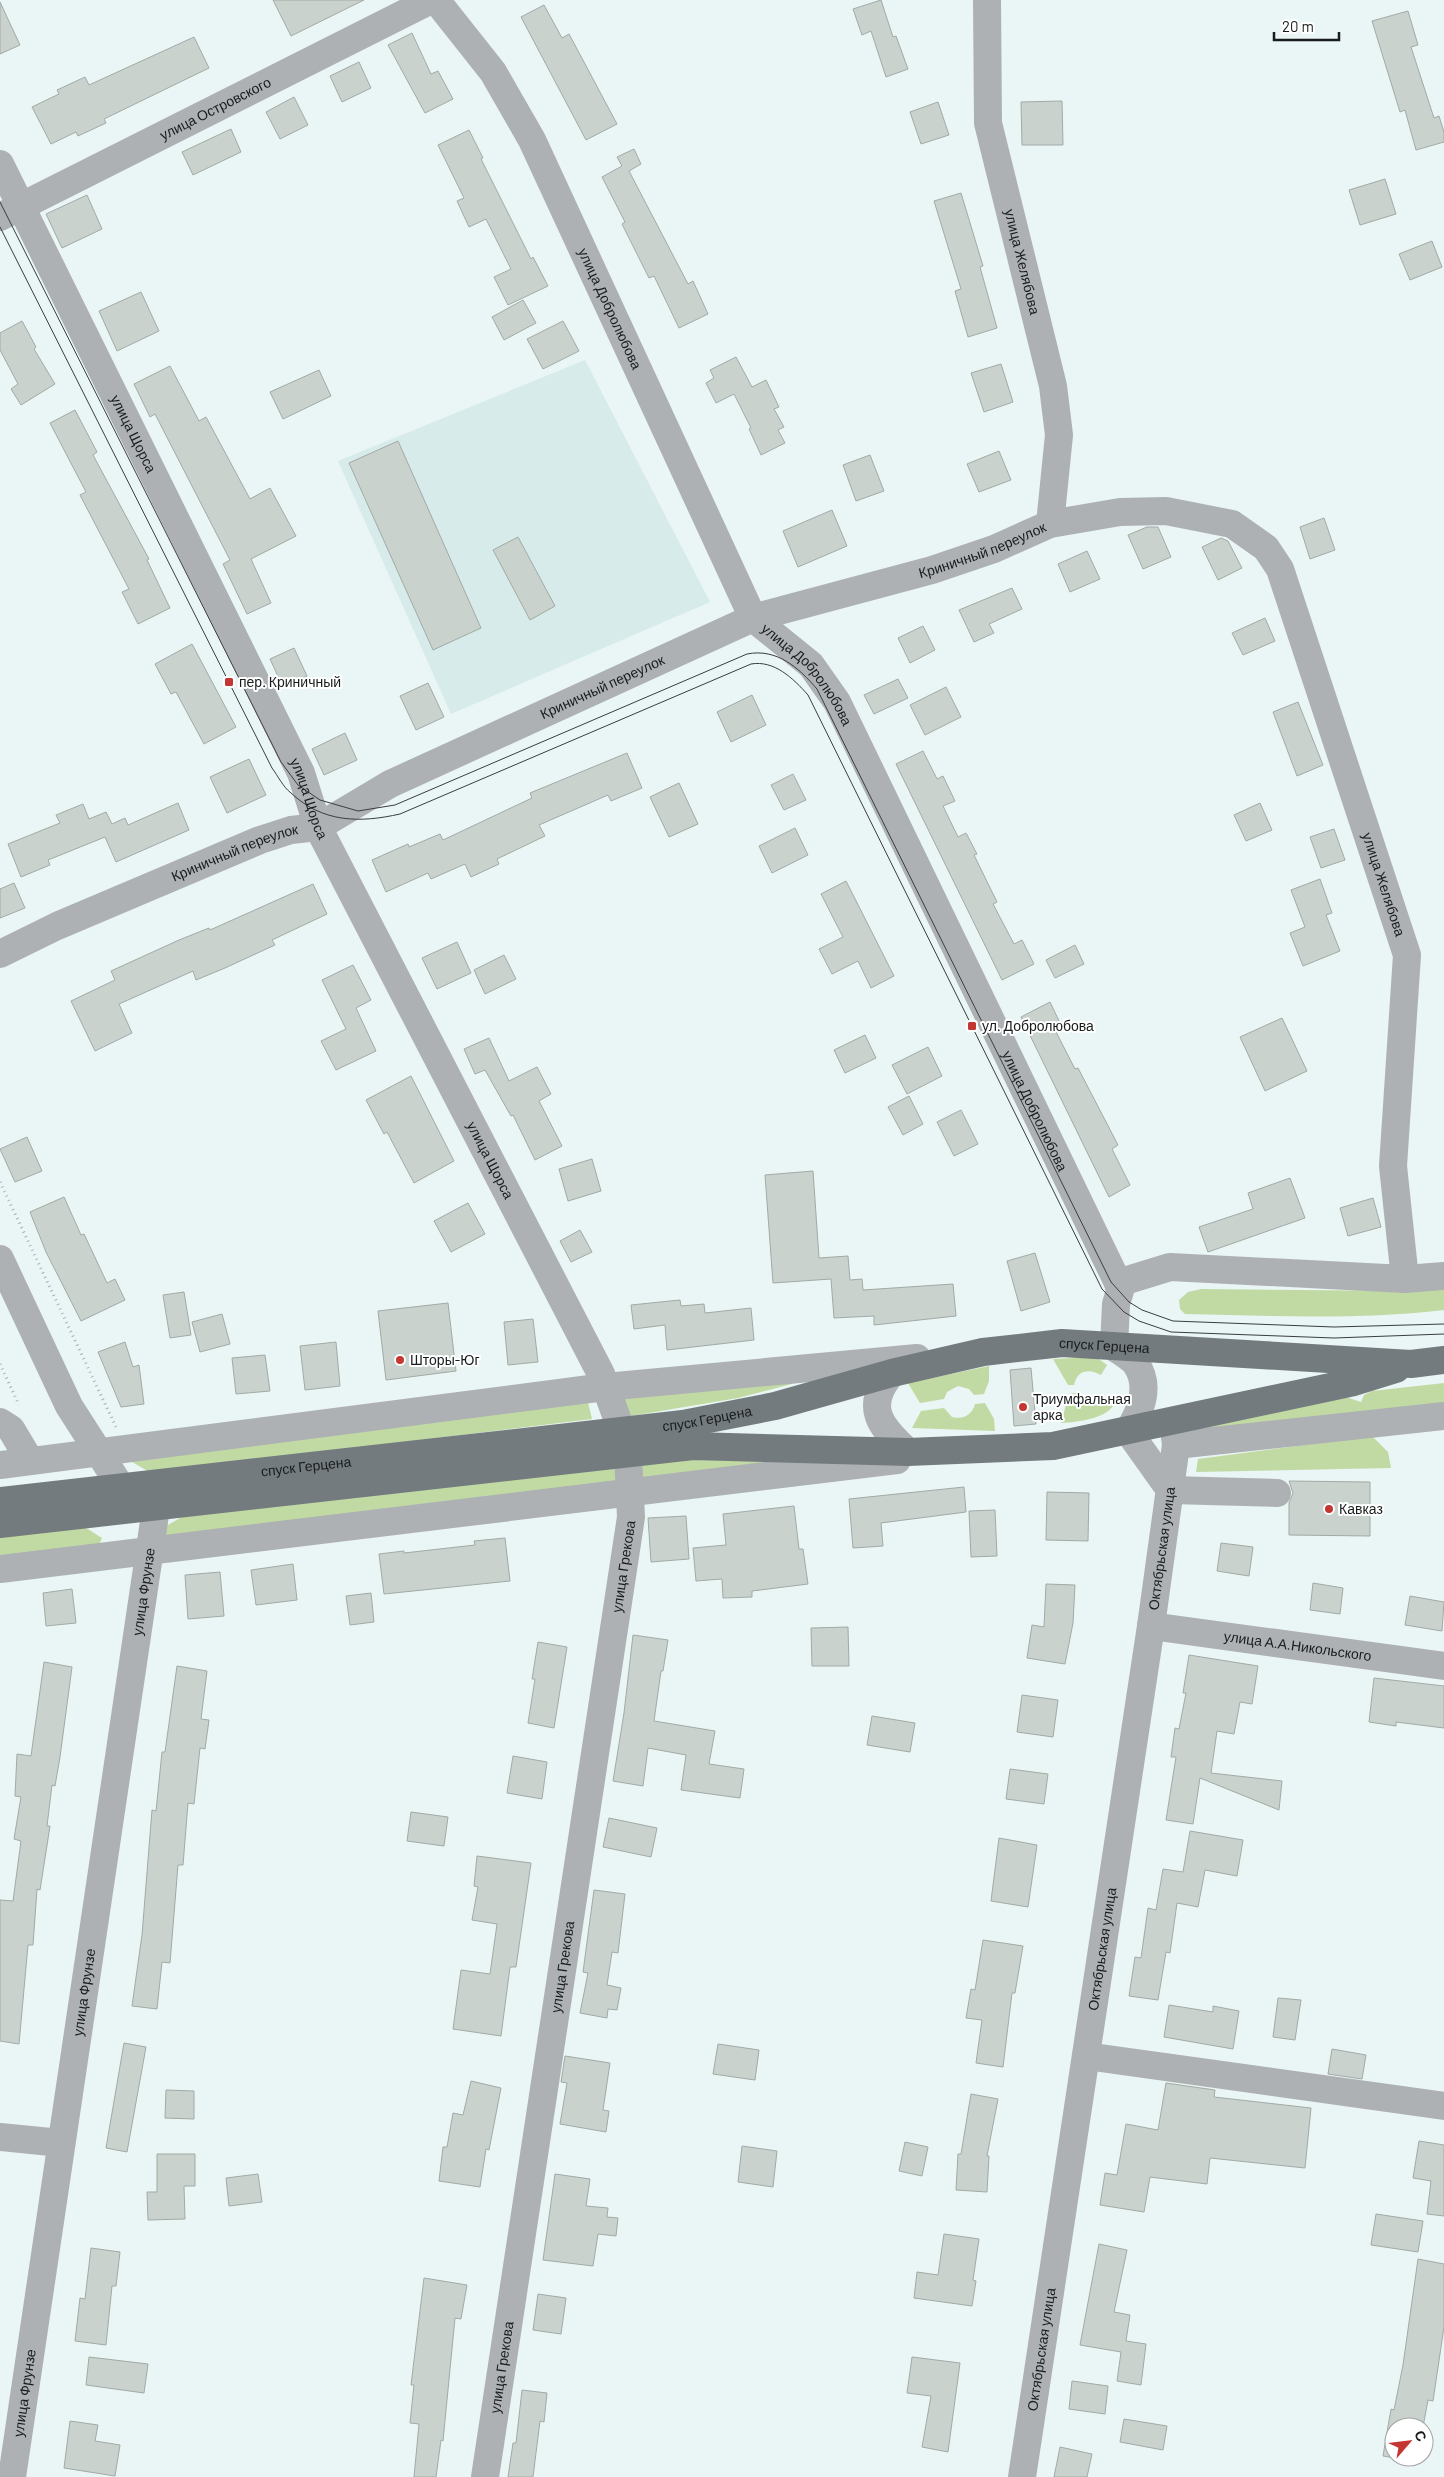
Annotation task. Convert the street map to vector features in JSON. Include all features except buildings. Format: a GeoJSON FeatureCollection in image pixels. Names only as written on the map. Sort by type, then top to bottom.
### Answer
{"type":"FeatureCollection","features":[{"type":"Feature","properties":{"kind":"main road","name":"спуск Герцена"},"geometry":{"type":"LineString","coordinates":[[0,1524],[156,1508],[625,1443],[682,1424],[775,1406],[892,1373],[983,1352],[1062,1343],[1411,1364],[1444,1360]]}},
{"type":"Feature","properties":{"kind":"main road","name":"спуск Герцена"},"geometry":{"type":"LineString","coordinates":[[0,1501],[121,1487],[625,1443],[908,1452],[1053,1446],[1128,1431],[1174,1433],[1411,1364]]}},
{"type":"Feature","properties":{"kind":"street","name":"улица Островского"},"geometry":{"type":"LineString","coordinates":[[11,213],[431,0]]}},
{"type":"Feature","properties":{"kind":"street","name":"улица Добролюбова"},"geometry":{"type":"LineString","coordinates":[[436,0],[493,72],[532,140],[753,618],[811,665],[836,702],[1118,1283]]}},
{"type":"Feature","properties":{"kind":"street","name":"улица Желябова"},"geometry":{"type":"LineString","coordinates":[[987,0],[988,123],[1053,386],[1058,425],[1057,472],[1050,524]]}},
{"type":"Feature","properties":{"kind":"street","name":"улица Щорса"},"geometry":{"type":"LineString","coordinates":[[0,164],[11,213],[301,773],[318,827],[606,1388],[625,1443]]}},
{"type":"Feature","properties":{"kind":"street","name":"Криничный переулок"},"geometry":{"type":"LineString","coordinates":[[0,954],[57,926],[260,840],[291,830],[318,827],[390,784],[753,618],[932,570],[994,549],[1050,524],[1120,512],[1166,511],[1232,524]]}},
{"type":"Feature","properties":{"kind":"street","name":"улица Желябова"},"geometry":{"type":"LineString","coordinates":[[1232,524],[1266,548],[1280,569],[1407,955],[1393,1166],[1405,1279]]}},
{"type":"Feature","properties":{"kind":"street"},"geometry":{"type":"LineString","coordinates":[[0,1259],[69,1406],[121,1487]]}},
{"type":"Feature","properties":{"kind":"street"},"geometry":{"type":"LineString","coordinates":[[1277,1493],[1170,1490],[1128,1431],[1138,1416],[1144,1388],[1135,1362],[1114,1347],[1116,1304],[1120,1291],[1118,1283],[1170,1267],[1405,1279],[1444,1276]]}},
{"type":"Feature","properties":{"kind":"street"},"geometry":{"type":"LineString","coordinates":[[0,1465],[99,1454],[606,1388],[983,1352]]}},
{"type":"Feature","properties":{"kind":"street"},"geometry":{"type":"LineString","coordinates":[[892,1373],[880,1389],[878,1412],[885,1430],[908,1452]]}},
{"type":"Feature","properties":{"kind":"street"},"geometry":{"type":"LineString","coordinates":[[69,1406],[71,1493]]}},
{"type":"Feature","properties":{"kind":"street","name":"спуск Герцена"},"geometry":{"type":"LineString","coordinates":[[1174,1433],[1444,1416]]}},
{"type":"Feature","properties":{"kind":"street"},"geometry":{"type":"LineString","coordinates":[[6,1426],[30,1461]]}},
{"type":"Feature","properties":{"kind":"street","name":"Октябрьская улица"},"geometry":{"type":"LineString","coordinates":[[1022,2477],[1151,1626],[1170,1490],[1174,1433]]}},
{"type":"Feature","properties":{"kind":"street","name":"улица Грекова"},"geometry":{"type":"LineString","coordinates":[[485,2477],[630,1527],[630,1493],[625,1443]]}},
{"type":"Feature","properties":{"kind":"street"},"geometry":{"type":"LineString","coordinates":[[0,1568],[983,1449]]}},
{"type":"Feature","properties":{"kind":"street","name":"улица Фрунзе"},"geometry":{"type":"LineString","coordinates":[[12,2477],[156,1508]]}},
{"type":"Feature","properties":{"kind":"street","name":"улица А.А.Никольского"},"geometry":{"type":"LineString","coordinates":[[1151,1626],[1444,1666]]}},
{"type":"Feature","properties":{"kind":"street"},"geometry":{"type":"LineString","coordinates":[[1086,2056],[1444,2106]]}},
{"type":"Feature","properties":{"kind":"street"},"geometry":{"type":"LineString","coordinates":[[0,2137],[61,2144]]}},
{"type":"Feature","properties":{"kind":"path"},"geometry":{"type":"LineString","coordinates":[[0,1182],[128,1450]]}},
{"type":"Feature","properties":{"kind":"path"},"geometry":{"type":"LineString","coordinates":[[0,1364],[26,1420],[6,1426]]}},
{"type":"Feature","properties":{"kind":"shaded area"},"geometry":{"type":"Polygon","coordinates":[[[585,360],[710,602],[451,714],[338,461],[585,360]]]}},
{"type":"Feature","properties":{"kind":"green space"},"geometry":{"type":"Polygon","coordinates":[[[1444,1288],[1444,1310],[1379,1315],[1250,1316],[1185,1314],[1180,1309],[1179,1300],[1188,1292],[1201,1289],[1415,1291],[1444,1288]]]}},
{"type":"Feature","properties":{"kind":"green space"},"geometry":{"type":"Polygon","coordinates":[[[1096,1357],[1107,1365],[1101,1375],[1088,1371],[1081,1373],[1074,1385],[1068,1385],[1053,1359],[1096,1357]]]}},
{"type":"Feature","properties":{"kind":"green space"},"geometry":{"type":"Polygon","coordinates":[[[989,1366],[989,1381],[984,1394],[974,1395],[969,1389],[958,1386],[947,1392],[944,1399],[920,1403],[908,1383],[989,1366]]]}},
{"type":"Feature","properties":{"kind":"green space"},"geometry":{"type":"Polygon","coordinates":[[[834,1373],[738,1398],[631,1416],[621,1394],[834,1373]]]}},
{"type":"Feature","properties":{"kind":"green space"},"geometry":{"type":"Polygon","coordinates":[[[1444,1383],[1444,1408],[1201,1437],[1200,1423],[1343,1396],[1361,1402],[1364,1395],[1372,1391],[1444,1383]]]}},
{"type":"Feature","properties":{"kind":"green space"},"geometry":{"type":"Polygon","coordinates":[[[1076,1393],[1085,1402],[1096,1401],[1103,1396],[1115,1402],[1112,1408],[1099,1416],[1061,1423],[1069,1394],[1076,1393]]]}},
{"type":"Feature","properties":{"kind":"green space"},"geometry":{"type":"Polygon","coordinates":[[[587,1398],[592,1419],[151,1473],[122,1456],[587,1398]]]}},
{"type":"Feature","properties":{"kind":"green space"},"geometry":{"type":"Polygon","coordinates":[[[985,1403],[994,1419],[995,1431],[912,1428],[921,1411],[944,1408],[952,1417],[960,1418],[969,1414],[975,1404],[985,1403]]]}},
{"type":"Feature","properties":{"kind":"green space"},"geometry":{"type":"Polygon","coordinates":[[[1372,1436],[1388,1452],[1391,1468],[1196,1472],[1198,1459],[1372,1436]]]}},
{"type":"Feature","properties":{"kind":"green space"},"geometry":{"type":"Polygon","coordinates":[[[691,1454],[853,1460],[640,1488],[639,1466],[691,1454]]]}},
{"type":"Feature","properties":{"kind":"green space"},"geometry":{"type":"Polygon","coordinates":[[[618,1467],[619,1490],[161,1545],[166,1526],[189,1513],[618,1467]]]}},
{"type":"Feature","properties":{"kind":"green space"},"geometry":{"type":"Polygon","coordinates":[[[83,1526],[102,1538],[97,1549],[0,1561],[0,1536],[83,1526]]]}},
{"type":"Feature","properties":{"kind":"tram line"},"geometry":{"type":"LineString","coordinates":[[0,202],[281,762],[298,785],[320,800],[358,811],[395,805],[747,654],[758,653],[778,657],[795,667],[817,689],[1111,1282],[1129,1302],[1142,1310],[1173,1321],[1334,1327],[1444,1324]]}},
{"type":"Feature","properties":{"kind":"tram line"},"geometry":{"type":"LineString","coordinates":[[0,227],[272,768],[286,788],[303,803],[316,810],[342,818],[371,819],[400,814],[751,664],[759,663],[775,668],[796,682],[808,695],[1102,1289],[1124,1312],[1139,1321],[1171,1332],[1334,1338],[1444,1334]]}},
{"type":"Feature","properties":{"kind":"place","name":"пер. Криничный"},"geometry":{"type":"Point","coordinates":[229,682]}},
{"type":"Feature","properties":{"kind":"place","name":"ул. Добролюбова"},"geometry":{"type":"Point","coordinates":[972,1026]}},
{"type":"Feature","properties":{"kind":"place","name":"Шторы-Юг"},"geometry":{"type":"Point","coordinates":[400,1360]}},
{"type":"Feature","properties":{"kind":"place","name":"Триумфальная арка"},"geometry":{"type":"Point","coordinates":[1023,1407]}},
{"type":"Feature","properties":{"kind":"place","name":"Кавказ"},"geometry":{"type":"Point","coordinates":[1329,1509]}}]}
